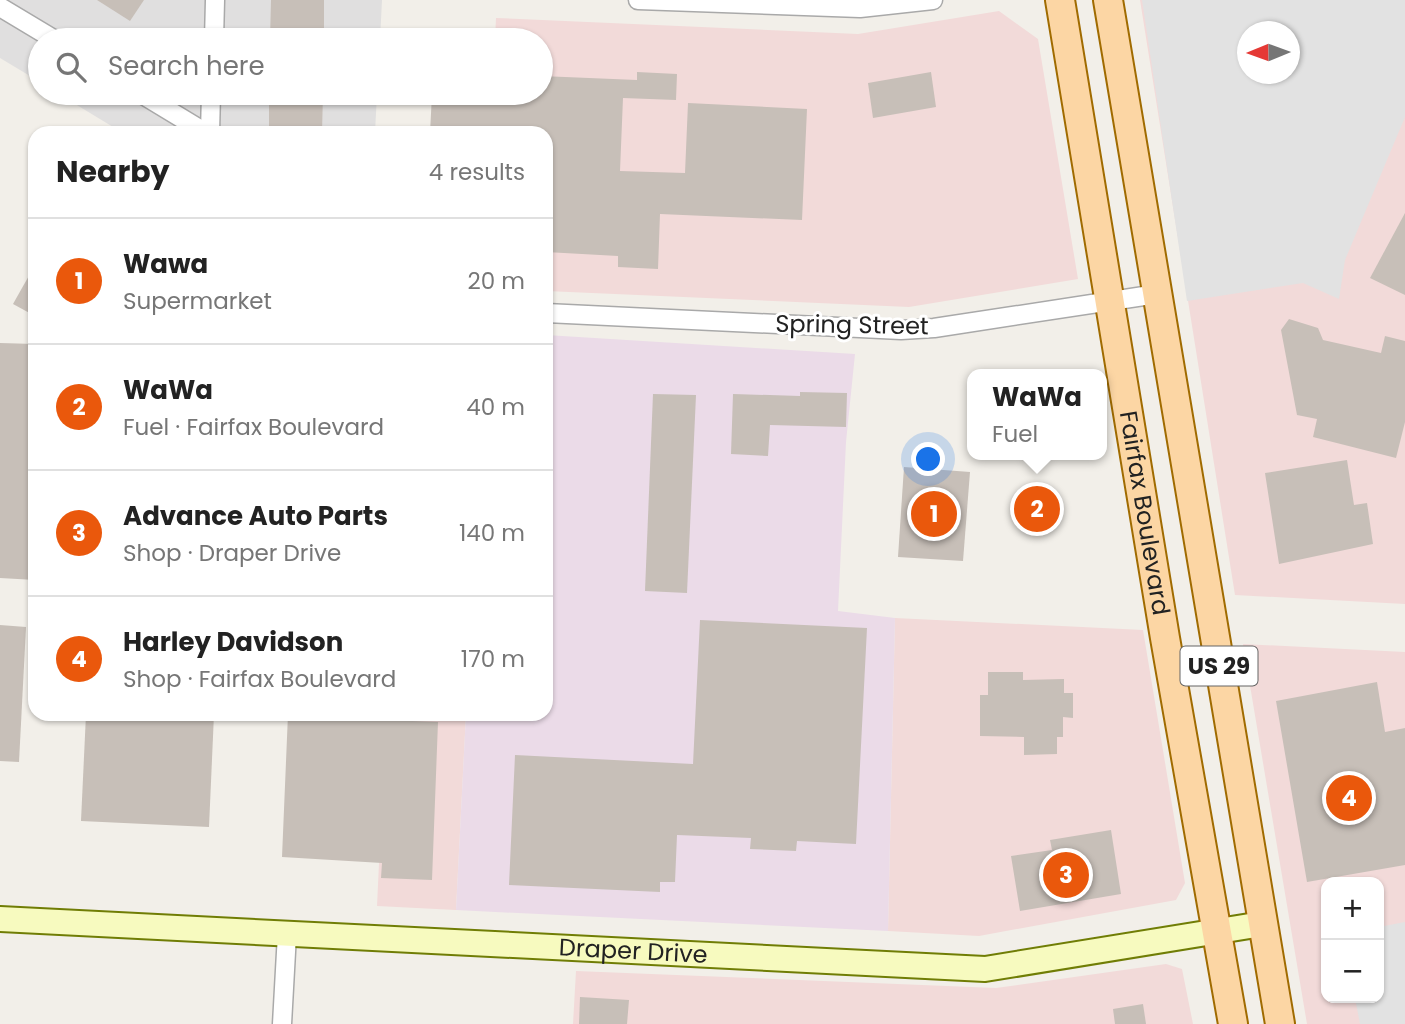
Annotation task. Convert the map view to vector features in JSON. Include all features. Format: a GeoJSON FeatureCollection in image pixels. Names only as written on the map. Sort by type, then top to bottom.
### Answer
{"type":"FeatureCollection","features":[{"type":"Feature","properties":{"kind":"main road","name":"Fairfax Boulevard"},"geometry":{"type":"LineString","coordinates":[[1060,0],[1233,1024]]}},
{"type":"Feature","properties":{"kind":"main road","name":"Fairfax Boulevard"},"geometry":{"type":"LineString","coordinates":[[1108,0],[1280,1024]]}},
{"type":"Feature","properties":{"kind":"street"},"geometry":{"type":"LineString","coordinates":[[214,28],[215,0]]}},
{"type":"Feature","properties":{"kind":"street"},"geometry":{"type":"LineString","coordinates":[[638,0],[860,8],[933,0]]}},
{"type":"Feature","properties":{"kind":"street"},"geometry":{"type":"LineString","coordinates":[[0,7],[35,28]]}},
{"type":"Feature","properties":{"kind":"street"},"geometry":{"type":"LineString","coordinates":[[160,105],[196,126]]}},
{"type":"Feature","properties":{"kind":"street"},"geometry":{"type":"LineString","coordinates":[[209,126],[210,105]]}},
{"type":"Feature","properties":{"kind":"street","name":"Spring Street"},"geometry":{"type":"LineString","coordinates":[[553,313],[901,330],[934,328],[1157,294]]}},
{"type":"Feature","properties":{"kind":"street","name":"Draper Drive"},"geometry":{"type":"LineString","coordinates":[[0,919],[985,969],[1262,924]]}},
{"type":"Feature","properties":{"kind":"street"},"geometry":{"type":"LineString","coordinates":[[282,1024],[287,933]]}},
{"type":"Feature","properties":{"kind":"shaded area"},"geometry":{"type":"Polygon","coordinates":[[[0,0],[382,0],[381,28],[28,28],[28,75],[0,58],[0,0]]]}},
{"type":"Feature","properties":{"kind":"shaded area"},"geometry":{"type":"Polygon","coordinates":[[[1140,0],[1405,0],[1405,604],[1235,595],[1140,0]]]}},
{"type":"Feature","properties":{"kind":"shaded area"},"geometry":{"type":"Polygon","coordinates":[[[1142,0],[1405,0],[1405,117],[1345,260],[1339,299],[1303,283],[1187,301],[1142,0]]]}},
{"type":"Feature","properties":{"kind":"shaded area"},"geometry":{"type":"Polygon","coordinates":[[[999,11],[1038,39],[1078,279],[909,307],[553,291],[553,126],[491,126],[492,105],[553,105],[553,28],[496,28],[496,18],[858,34],[999,11]]]}},
{"type":"Feature","properties":{"kind":"shaded area"},"geometry":{"type":"Polygon","coordinates":[[[77,105],[376,105],[375,126],[111,126],[77,105]]]}},
{"type":"Feature","properties":{"kind":"shaded area"},"geometry":{"type":"Polygon","coordinates":[[[553,335],[855,354],[846,442],[838,611],[895,618],[888,931],[456,910],[466,721],[553,721],[553,335]]]}},
{"type":"Feature","properties":{"kind":"shaded area"},"geometry":{"type":"Polygon","coordinates":[[[895,618],[1143,630],[1185,883],[1176,900],[979,936],[888,931],[895,618]]]}},
{"type":"Feature","properties":{"kind":"shaded area"},"geometry":{"type":"Polygon","coordinates":[[[1243,644],[1405,652],[1405,1024],[1307,1024],[1243,644]]]}},
{"type":"Feature","properties":{"kind":"shaded area"},"geometry":{"type":"Polygon","coordinates":[[[386,721],[466,721],[456,910],[377,906],[386,721]]]}},
{"type":"Feature","properties":{"kind":"shaded area"},"geometry":{"type":"Polygon","coordinates":[[[1405,922],[1405,1024],[1360,1024],[1356,1003],[1384,1003],[1384,926],[1405,922]]]}},
{"type":"Feature","properties":{"kind":"shaded area"},"geometry":{"type":"Polygon","coordinates":[[[1166,964],[1182,969],[1193,1024],[573,1024],[576,971],[996,988],[1166,964]]]}},
{"type":"Feature","properties":{"kind":"building"},"geometry":{"type":"Polygon","coordinates":[[[97,0],[144,0],[130,21],[97,0]]]}},
{"type":"Feature","properties":{"kind":"building"},"geometry":{"type":"Polygon","coordinates":[[[271,0],[324,0],[324,28],[270,28],[271,0]]]}},
{"type":"Feature","properties":{"kind":"building"},"geometry":{"type":"Polygon","coordinates":[[[637,72],[677,74],[676,100],[623,98],[620,171],[685,173],[688,103],[807,109],[802,220],[660,214],[658,269],[618,267],[618,256],[553,252],[553,126],[430,126],[431,105],[553,105],[553,76],[637,80],[637,72]]]}},
{"type":"Feature","properties":{"kind":"building"},"geometry":{"type":"Polygon","coordinates":[[[931,72],[936,107],[873,118],[868,83],[931,72]]]}},
{"type":"Feature","properties":{"kind":"building"},"geometry":{"type":"Polygon","coordinates":[[[269,105],[323,105],[322,126],[269,126],[269,105]]]}},
{"type":"Feature","properties":{"kind":"building"},"geometry":{"type":"Polygon","coordinates":[[[1405,213],[1405,295],[1370,278],[1405,213]]]}},
{"type":"Feature","properties":{"kind":"building"},"geometry":{"type":"Polygon","coordinates":[[[28,277],[28,312],[13,304],[28,277]]]}},
{"type":"Feature","properties":{"kind":"building"},"geometry":{"type":"Polygon","coordinates":[[[1289,319],[1318,328],[1323,340],[1381,353],[1385,336],[1405,341],[1405,422],[1396,458],[1313,437],[1317,419],[1297,415],[1281,330],[1289,319]]]}},
{"type":"Feature","properties":{"kind":"building"},"geometry":{"type":"Polygon","coordinates":[[[0,343],[28,344],[28,580],[0,578],[0,343]]]}},
{"type":"Feature","properties":{"kind":"building"},"geometry":{"type":"Polygon","coordinates":[[[800,392],[847,393],[846,427],[770,425],[768,456],[731,454],[733,394],[800,396],[800,392]]]}},
{"type":"Feature","properties":{"kind":"building"},"geometry":{"type":"Polygon","coordinates":[[[653,394],[696,395],[687,593],[645,591],[653,394]]]}},
{"type":"Feature","properties":{"kind":"building"},"geometry":{"type":"Polygon","coordinates":[[[1347,460],[1354,505],[1367,503],[1373,544],[1279,564],[1265,473],[1347,460]]]}},
{"type":"Feature","properties":{"kind":"building"},"geometry":{"type":"Polygon","coordinates":[[[904,467],[970,472],[963,561],[898,557],[904,467]]]}},
{"type":"Feature","properties":{"kind":"building"},"geometry":{"type":"Polygon","coordinates":[[[700,620],[867,628],[856,844],[797,841],[796,851],[750,849],[751,838],[677,835],[675,882],[660,882],[660,892],[509,885],[515,755],[693,764],[700,620]]]}},
{"type":"Feature","properties":{"kind":"building"},"geometry":{"type":"Polygon","coordinates":[[[0,625],[26,627],[19,762],[0,761],[0,625]]]}},
{"type":"Feature","properties":{"kind":"building"},"geometry":{"type":"Polygon","coordinates":[[[988,672],[1023,672],[1023,680],[1064,679],[1064,693],[1073,693],[1073,718],[1063,717],[1063,737],[1057,737],[1057,754],[1024,755],[1024,737],[980,736],[980,695],[988,695],[988,672]]]}},
{"type":"Feature","properties":{"kind":"building"},"geometry":{"type":"Polygon","coordinates":[[[1377,682],[1385,732],[1405,728],[1405,865],[1321,877],[1321,880],[1307,882],[1276,701],[1377,682]]]}},
{"type":"Feature","properties":{"kind":"building"},"geometry":{"type":"Polygon","coordinates":[[[86,721],[214,721],[209,827],[81,821],[86,721]]]}},
{"type":"Feature","properties":{"kind":"building"},"geometry":{"type":"Polygon","coordinates":[[[288,721],[438,722],[432,880],[381,878],[382,863],[282,857],[288,721]]]}},
{"type":"Feature","properties":{"kind":"building"},"geometry":{"type":"Polygon","coordinates":[[[1111,830],[1121,894],[1020,911],[1011,856],[1052,850],[1050,840],[1111,830]]]}},
{"type":"Feature","properties":{"kind":"building"},"geometry":{"type":"Polygon","coordinates":[[[580,997],[629,1000],[627,1024],[579,1024],[580,997]]]}},
{"type":"Feature","properties":{"kind":"building"},"geometry":{"type":"Polygon","coordinates":[[[1143,1004],[1146,1024],[1115,1024],[1113,1009],[1143,1004]]]}},
{"type":"Feature","properties":{"kind":"place","name":"WaWa"},"geometry":{"type":"Point","coordinates":[1037,509]}},
{"type":"Feature","properties":{"kind":"place","name":"Wawa"},"geometry":{"type":"Point","coordinates":[934,514]}},
{"type":"Feature","properties":{"kind":"place","name":"Harley Davidson"},"geometry":{"type":"Point","coordinates":[1349,798]}},
{"type":"Feature","properties":{"kind":"place","name":"Advance Auto Parts"},"geometry":{"type":"Point","coordinates":[1066,875]}}]}
